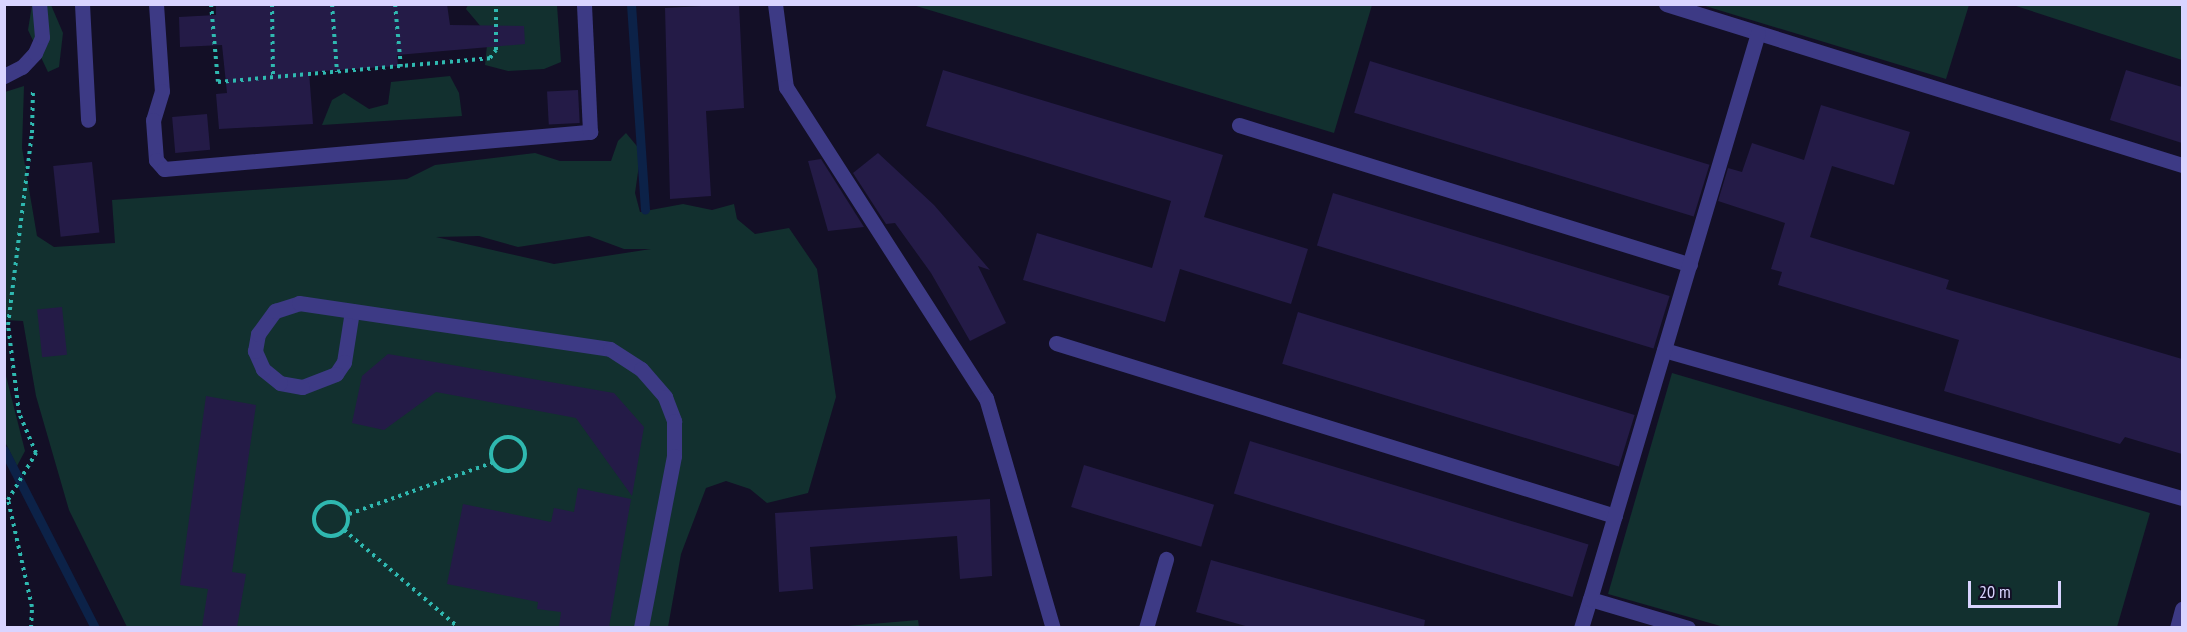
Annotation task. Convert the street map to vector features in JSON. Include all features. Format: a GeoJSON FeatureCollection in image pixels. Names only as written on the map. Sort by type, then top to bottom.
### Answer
{"type":"FeatureCollection","features":[{"type":"Feature","properties":{"kind":"street"},"geometry":{"type":"LineString","coordinates":[[4,76],[27,62],[42,37],[39,4]]}},
{"type":"Feature","properties":{"kind":"street"},"geometry":{"type":"LineString","coordinates":[[82,4],[88,120]]}},
{"type":"Feature","properties":{"kind":"street"},"geometry":{"type":"LineString","coordinates":[[156,4],[162,91],[153,120],[156,160],[164,169],[590,132],[584,4]]}},
{"type":"Feature","properties":{"kind":"street"},"geometry":{"type":"LineString","coordinates":[[775,4],[786,87],[986,398],[1053,627]]}},
{"type":"Feature","properties":{"kind":"street"},"geometry":{"type":"LineString","coordinates":[[1666,4],[2182,165]]}},
{"type":"Feature","properties":{"kind":"street"},"geometry":{"type":"LineString","coordinates":[[1581,627],[1758,33]]}},
{"type":"Feature","properties":{"kind":"street"},"geometry":{"type":"LineString","coordinates":[[1239,125],[1690,265]]}},
{"type":"Feature","properties":{"kind":"street"},"geometry":{"type":"LineString","coordinates":[[352,311],[344,362],[336,375],[302,387],[280,382],[263,369],[255,351],[258,334],[275,311],[298,303],[609,349],[641,369],[665,398],[674,421],[674,456],[641,627]]}},
{"type":"Feature","properties":{"kind":"street"},"geometry":{"type":"LineString","coordinates":[[1056,343],[1615,516]]}},
{"type":"Feature","properties":{"kind":"street"},"geometry":{"type":"LineString","coordinates":[[1664,350],[2182,498]]}},
{"type":"Feature","properties":{"kind":"street"},"geometry":{"type":"LineString","coordinates":[[1146,627],[1166,559]]}},
{"type":"Feature","properties":{"kind":"street"},"geometry":{"type":"LineString","coordinates":[[1590,599],[1688,627]]}},
{"type":"Feature","properties":{"kind":"street"},"geometry":{"type":"LineString","coordinates":[[2177,627],[2182,609]]}},
{"type":"Feature","properties":{"kind":"path"},"geometry":{"type":"LineString","coordinates":[[211,4],[218,82],[490,58],[496,50],[496,4]]}},
{"type":"Feature","properties":{"kind":"path"},"geometry":{"type":"LineString","coordinates":[[273,4],[273,78]]}},
{"type":"Feature","properties":{"kind":"path"},"geometry":{"type":"LineString","coordinates":[[332,4],[337,72]]}},
{"type":"Feature","properties":{"kind":"path"},"geometry":{"type":"LineString","coordinates":[[395,4],[401,67]]}},
{"type":"Feature","properties":{"kind":"path"},"geometry":{"type":"LineString","coordinates":[[27,62],[34,77],[32,133],[8,325],[19,413],[36,453],[12,490],[9,515],[32,607],[31,627]]}},
{"type":"Feature","properties":{"kind":"path"},"geometry":{"type":"LineString","coordinates":[[514,438],[523,445],[524,460],[517,468],[500,469],[494,462],[492,449],[498,440],[514,438]]}},
{"type":"Feature","properties":{"kind":"path"},"geometry":{"type":"LineString","coordinates":[[349,514],[494,462]]}},
{"type":"Feature","properties":{"kind":"path"},"geometry":{"type":"LineString","coordinates":[[331,502],[342,506],[348,520],[344,530],[328,536],[318,531],[314,520],[317,509],[331,502]]}},
{"type":"Feature","properties":{"kind":"path"},"geometry":{"type":"LineString","coordinates":[[344,530],[459,627]]}},
{"type":"Feature","properties":{"kind":"path"},"geometry":{"type":"LineString","coordinates":[[476,627],[484,627]]}},
{"type":"Feature","properties":{"kind":"green space"},"geometry":{"type":"Polygon","coordinates":[[[1372,4],[1334,133],[913,5],[1372,4]]]}},
{"type":"Feature","properties":{"kind":"green space"},"geometry":{"type":"Polygon","coordinates":[[[32,5],[51,5],[63,33],[59,67],[48,72],[28,30],[32,5]]]}},
{"type":"Feature","properties":{"kind":"green space"},"geometry":{"type":"Polygon","coordinates":[[[468,5],[557,5],[561,62],[544,69],[508,71],[485,65],[488,35],[466,9],[468,5]]]}},
{"type":"Feature","properties":{"kind":"green space"},"geometry":{"type":"Polygon","coordinates":[[[1702,5],[1969,5],[1946,79],[1702,5]]]}},
{"type":"Feature","properties":{"kind":"green space"},"geometry":{"type":"Polygon","coordinates":[[[2013,5],[2182,5],[2182,60],[2013,5]]]}},
{"type":"Feature","properties":{"kind":"green space"},"geometry":{"type":"Polygon","coordinates":[[[450,76],[459,93],[462,116],[322,125],[332,100],[344,93],[369,109],[388,104],[391,82],[450,76]]]}},
{"type":"Feature","properties":{"kind":"green space"},"geometry":{"type":"Polygon","coordinates":[[[24,86],[22,148],[37,236],[54,247],[115,243],[112,200],[407,179],[435,165],[535,153],[560,161],[611,161],[618,141],[626,133],[641,151],[635,193],[640,212],[683,204],[712,210],[734,204],[737,219],[755,234],[789,228],[817,269],[836,397],[808,493],[767,503],[750,489],[726,481],[706,488],[681,554],[668,627],[127,627],[69,510],[36,396],[23,321],[5,320],[5,92],[24,86]],[[479,236],[436,237],[554,264],[651,249],[624,249],[589,236],[518,247],[479,236]]]}},
{"type":"Feature","properties":{"kind":"green space"},"geometry":{"type":"Polygon","coordinates":[[[4,368],[25,451],[17,466],[5,442],[4,368]]]}},
{"type":"Feature","properties":{"kind":"green space"},"geometry":{"type":"Polygon","coordinates":[[[1672,373],[2150,513],[2117,627],[1724,627],[1608,594],[1672,373]]]}},
{"type":"Feature","properties":{"kind":"green space"},"geometry":{"type":"Polygon","coordinates":[[[918,620],[919,627],[848,627],[848,626],[918,620]]]}},
{"type":"Feature","properties":{"kind":"building"},"geometry":{"type":"Polygon","coordinates":[[[216,4],[447,4],[450,25],[524,26],[525,44],[397,55],[398,66],[309,72],[313,124],[219,129],[216,94],[227,93],[222,45],[180,47],[179,17],[216,15],[216,4]]]}},
{"type":"Feature","properties":{"kind":"building"},"geometry":{"type":"Polygon","coordinates":[[[739,4],[744,108],[706,111],[711,196],[670,199],[665,8],[739,4]]]}},
{"type":"Feature","properties":{"kind":"building"},"geometry":{"type":"Polygon","coordinates":[[[1370,61],[1709,165],[1694,216],[1354,113],[1370,61]]]}},
{"type":"Feature","properties":{"kind":"building"},"geometry":{"type":"Polygon","coordinates":[[[943,70],[1223,155],[1204,217],[1308,249],[1291,304],[1180,269],[1165,322],[1023,280],[1037,233],[1152,268],[1171,201],[926,126],[943,70]]]}},
{"type":"Feature","properties":{"kind":"building"},"geometry":{"type":"Polygon","coordinates":[[[2126,70],[2182,87],[2182,143],[2110,120],[2126,70]]]}},
{"type":"Feature","properties":{"kind":"building"},"geometry":{"type":"Polygon","coordinates":[[[578,90],[580,123],[549,125],[547,92],[578,90]]]}},
{"type":"Feature","properties":{"kind":"building"},"geometry":{"type":"Polygon","coordinates":[[[1821,105],[1910,132],[1894,185],[1832,166],[1810,237],[1949,280],[1946,289],[2182,359],[2182,454],[2125,437],[2120,444],[1944,391],[1959,340],[1778,285],[1782,272],[1771,269],[1785,223],[1718,201],[1728,168],[1742,172],[1752,143],[1804,160],[1821,105]]]}},
{"type":"Feature","properties":{"kind":"building"},"geometry":{"type":"Polygon","coordinates":[[[207,114],[210,150],[175,153],[172,117],[207,114]]]}},
{"type":"Feature","properties":{"kind":"building"},"geometry":{"type":"Polygon","coordinates":[[[878,153],[934,205],[990,270],[978,266],[1006,323],[970,341],[931,273],[895,223],[886,224],[853,173],[878,153]]]}},
{"type":"Feature","properties":{"kind":"building"},"geometry":{"type":"Polygon","coordinates":[[[821,159],[864,227],[828,231],[808,161],[821,159]]]}},
{"type":"Feature","properties":{"kind":"building"},"geometry":{"type":"Polygon","coordinates":[[[92,162],[99,233],[61,237],[53,166],[92,162]]]}},
{"type":"Feature","properties":{"kind":"building"},"geometry":{"type":"Polygon","coordinates":[[[1333,193],[1670,296],[1654,349],[1317,246],[1333,193]]]}},
{"type":"Feature","properties":{"kind":"building"},"geometry":{"type":"Polygon","coordinates":[[[62,307],[67,355],[42,357],[37,310],[62,307]]]}},
{"type":"Feature","properties":{"kind":"building"},"geometry":{"type":"Polygon","coordinates":[[[1298,312],[1635,415],[1619,467],[1282,364],[1298,312]]]}},
{"type":"Feature","properties":{"kind":"building"},"geometry":{"type":"Polygon","coordinates":[[[388,354],[614,393],[644,427],[632,496],[576,418],[436,392],[384,430],[352,423],[362,376],[388,354]]]}},
{"type":"Feature","properties":{"kind":"building"},"geometry":{"type":"Polygon","coordinates":[[[206,396],[256,405],[232,572],[246,574],[237,627],[202,627],[208,589],[180,585],[206,396]]]}},
{"type":"Feature","properties":{"kind":"building"},"geometry":{"type":"Polygon","coordinates":[[[1250,441],[1589,544],[1572,597],[1234,494],[1250,441]]]}},
{"type":"Feature","properties":{"kind":"building"},"geometry":{"type":"Polygon","coordinates":[[[1084,465],[1214,505],[1201,547],[1071,507],[1084,465]]]}},
{"type":"Feature","properties":{"kind":"building"},"geometry":{"type":"Polygon","coordinates":[[[578,488],[631,499],[609,627],[559,627],[561,612],[537,609],[538,602],[447,584],[463,504],[551,522],[554,508],[574,512],[578,488]]]}},
{"type":"Feature","properties":{"kind":"building"},"geometry":{"type":"Polygon","coordinates":[[[990,499],[992,576],[960,579],[957,536],[810,547],[813,589],[779,592],[775,513],[990,499]]]}},
{"type":"Feature","properties":{"kind":"building"},"geometry":{"type":"Polygon","coordinates":[[[1211,560],[1425,620],[1424,627],[1249,627],[1196,612],[1211,560]]]}},
{"type":"Feature","properties":{"kind":"waterway"},"geometry":{"type":"LineString","coordinates":[[631,4],[645,210]]}},
{"type":"Feature","properties":{"kind":"waterway"},"geometry":{"type":"LineString","coordinates":[[4,450],[95,628]]}}]}
